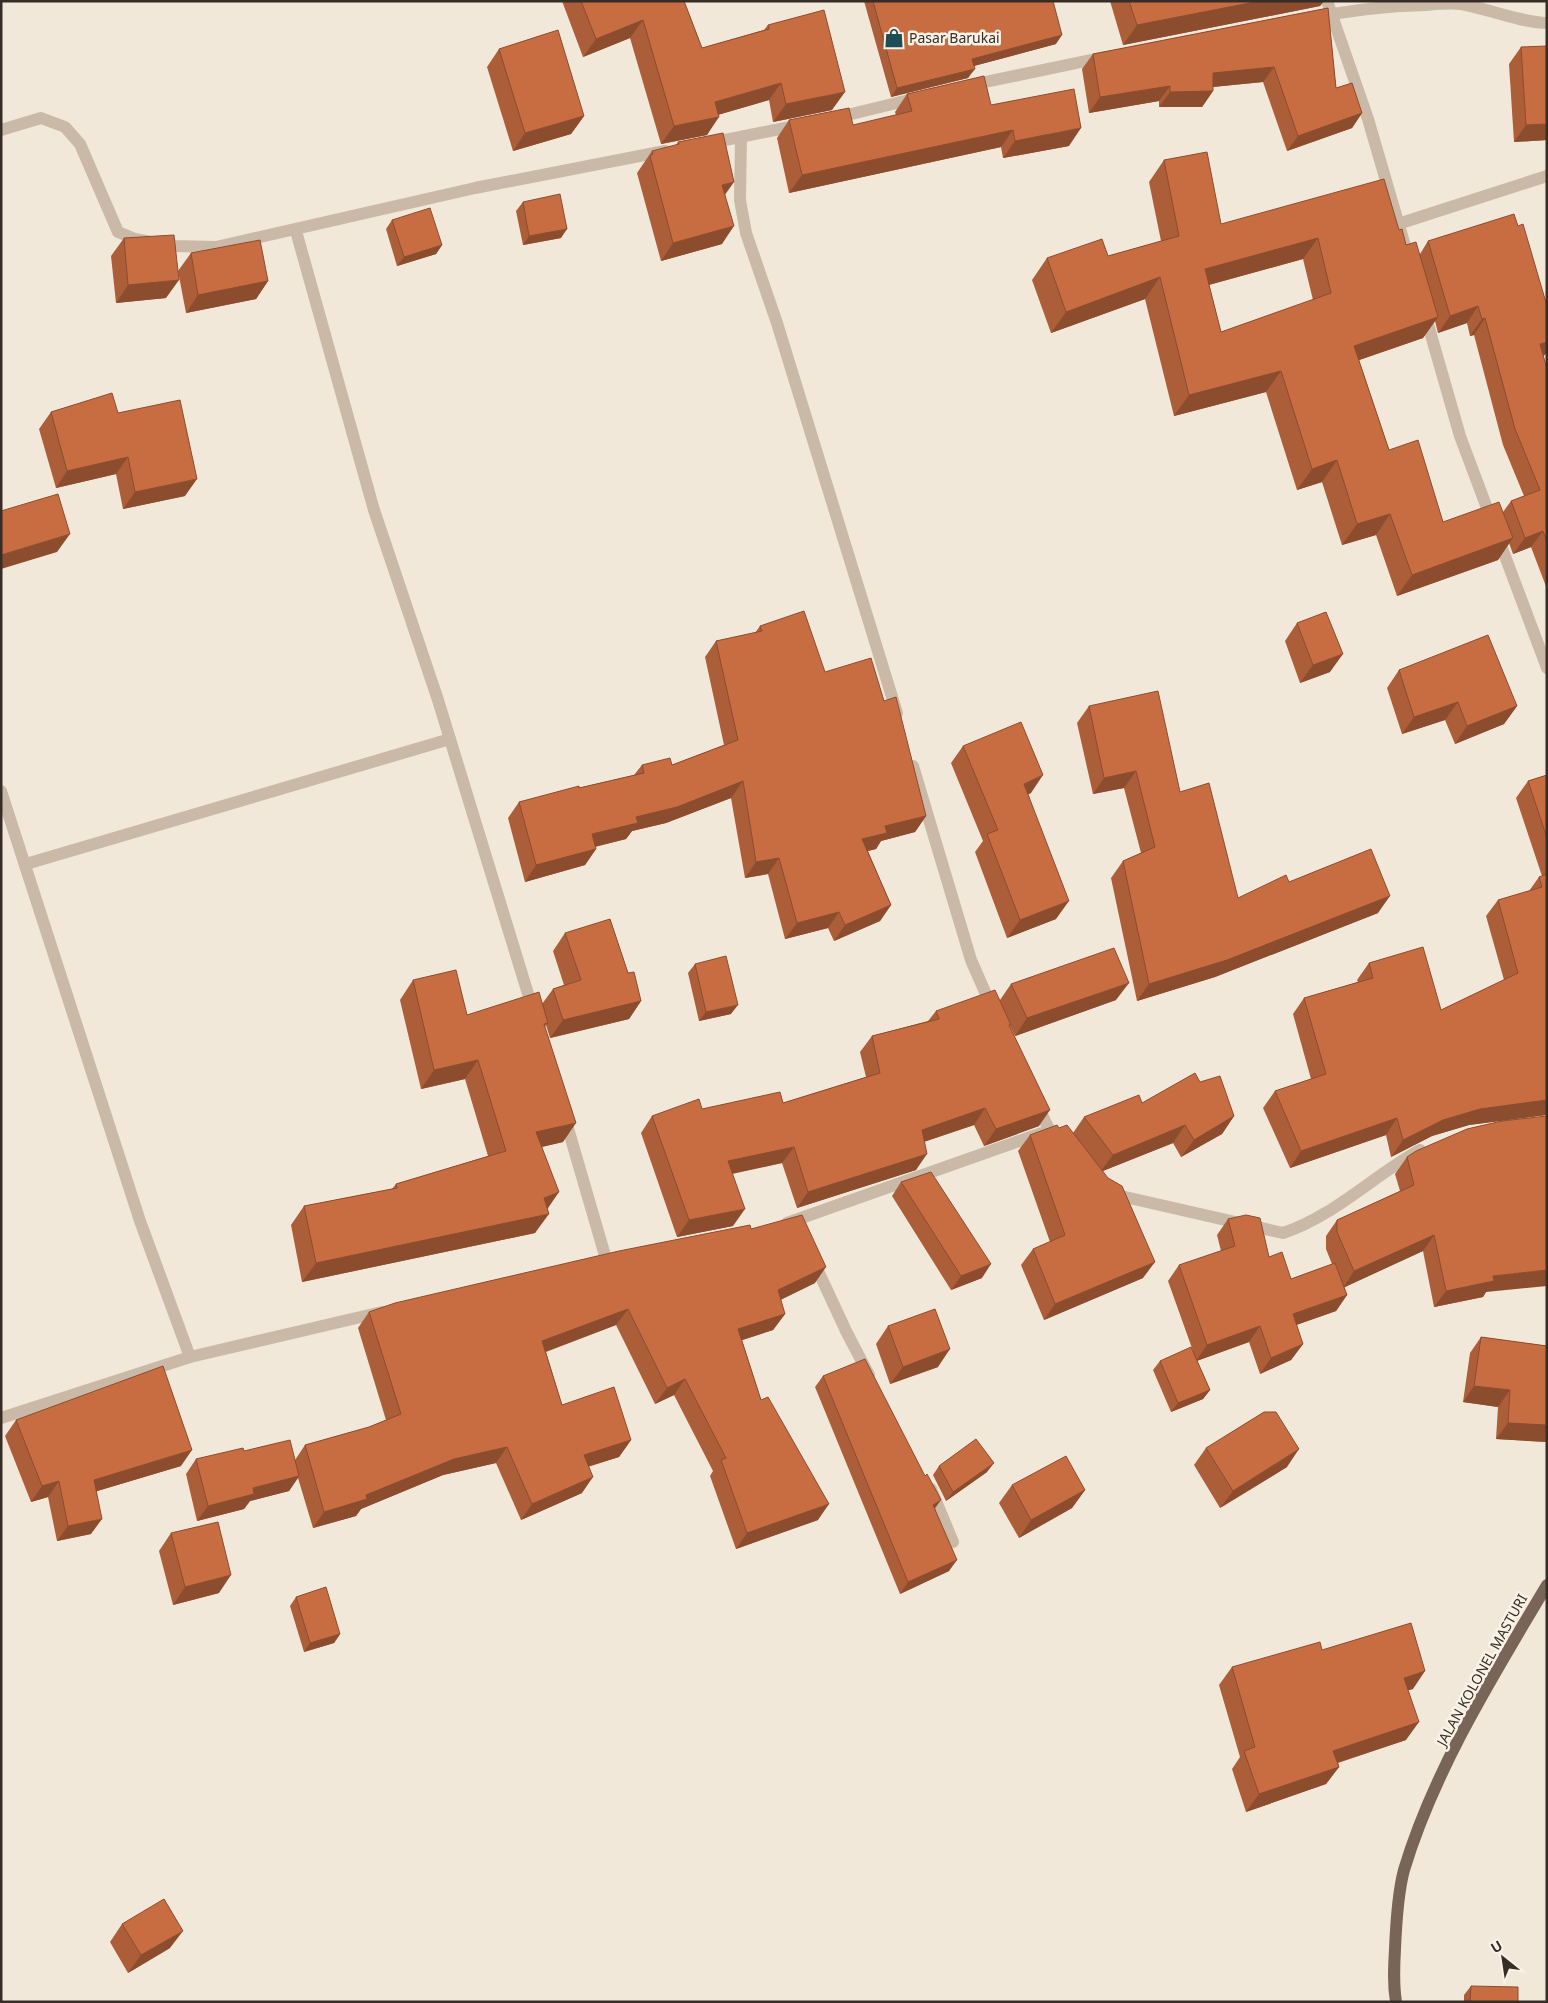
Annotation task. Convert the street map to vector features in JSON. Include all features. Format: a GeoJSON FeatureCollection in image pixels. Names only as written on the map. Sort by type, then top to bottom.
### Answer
{"type":"FeatureCollection","features":[{"type":"Feature","properties":{"kind":"main road","name":"JALAN KOLONEL MASTURI"},"geometry":{"type":"LineString","coordinates":[[1396,2002],[1393,1987],[1395,1937],[1404,1871],[1449,1760],[1479,1700],[1547,1585]]}},
{"type":"Feature","properties":{"kind":"street"},"geometry":{"type":"LineString","coordinates":[[1327,1],[1368,119],[1409,260]]}},
{"type":"Feature","properties":{"kind":"street"},"geometry":{"type":"LineString","coordinates":[[1301,20],[1350,10],[1387,6],[1458,4],[1532,22],[1547,23]]}},
{"type":"Feature","properties":{"kind":"street"},"geometry":{"type":"LineString","coordinates":[[955,89],[1116,55]]}},
{"type":"Feature","properties":{"kind":"street"},"geometry":{"type":"LineString","coordinates":[[693,146],[821,121],[928,95]]}},
{"type":"Feature","properties":{"kind":"street"},"geometry":{"type":"LineString","coordinates":[[1,130],[41,118],[65,127],[80,144],[118,232],[135,238],[172,246],[216,247],[296,231],[475,188],[674,150]]}},
{"type":"Feature","properties":{"kind":"street"},"geometry":{"type":"LineString","coordinates":[[741,137],[740,200],[746,234],[777,323],[902,729]]}},
{"type":"Feature","properties":{"kind":"street"},"geometry":{"type":"LineString","coordinates":[[1398,224],[1547,176]]}},
{"type":"Feature","properties":{"kind":"street"},"geometry":{"type":"LineString","coordinates":[[296,231],[374,510],[450,739],[537,1022]]}},
{"type":"Feature","properties":{"kind":"street"},"geometry":{"type":"LineString","coordinates":[[1420,298],[1460,436],[1547,668]]}},
{"type":"Feature","properties":{"kind":"street"},"geometry":{"type":"LineString","coordinates":[[26,864],[450,739]]}},
{"type":"Feature","properties":{"kind":"street"},"geometry":{"type":"LineString","coordinates":[[910,757],[971,960],[996,1016]]}},
{"type":"Feature","properties":{"kind":"street"},"geometry":{"type":"LineString","coordinates":[[1,791],[140,1221],[190,1358]]}},
{"type":"Feature","properties":{"kind":"street"},"geometry":{"type":"LineString","coordinates":[[1033,1096],[1050,1130]]}},
{"type":"Feature","properties":{"kind":"street"},"geometry":{"type":"LineString","coordinates":[[562,1107],[611,1258],[593,1262]]}},
{"type":"Feature","properties":{"kind":"street"},"geometry":{"type":"LineString","coordinates":[[776,1225],[797,1226],[1050,1130],[1058,1131],[1063,1138]]}},
{"type":"Feature","properties":{"kind":"street"},"geometry":{"type":"LineString","coordinates":[[1103,1189],[1116,1196],[1283,1233],[1306,1226],[1400,1161],[1432,1146]]}},
{"type":"Feature","properties":{"kind":"street"},"geometry":{"type":"LineString","coordinates":[[807,1247],[847,1333],[874,1383]]}},
{"type":"Feature","properties":{"kind":"street"},"geometry":{"type":"LineString","coordinates":[[1,1418],[190,1358],[392,1310]]}},
{"type":"Feature","properties":{"kind":"street"},"geometry":{"type":"LineString","coordinates":[[926,1479],[938,1502],[953,1542]]}},
{"type":"Feature","properties":{"kind":"building"},"geometry":{"type":"Polygon","coordinates":[[[581,1],[684,1],[702,48],[769,29],[768,25],[824,10],[845,92],[786,104],[781,83],[715,102],[719,117],[674,126],[643,20],[596,39],[581,1]]]}},
{"type":"Feature","properties":{"kind":"building"},"geometry":{"type":"Polygon","coordinates":[[[873,1],[1053,1],[1062,35],[972,59],[975,69],[897,88],[873,1]]]}},
{"type":"Feature","properties":{"kind":"building"},"geometry":{"type":"Polygon","coordinates":[[[1129,1],[1260,1],[1137,25],[1129,1]]]}},
{"type":"Feature","properties":{"kind":"building"},"geometry":{"type":"Polygon","coordinates":[[[1328,8],[1336,88],[1352,83],[1362,113],[1298,136],[1274,67],[1213,73],[1213,91],[1170,92],[1170,86],[1100,97],[1093,54],[1328,8]]]}},
{"type":"Feature","properties":{"kind":"building"},"geometry":{"type":"Polygon","coordinates":[[[558,30],[584,116],[525,133],[499,49],[558,30]]]}},
{"type":"Feature","properties":{"kind":"building"},"geometry":{"type":"Polygon","coordinates":[[[1547,46],[1547,124],[1526,125],[1521,47],[1547,46]]]}},
{"type":"Feature","properties":{"kind":"building"},"geometry":{"type":"Polygon","coordinates":[[[984,76],[991,105],[1074,89],[1081,128],[1015,141],[1013,130],[802,175],[789,120],[849,108],[853,125],[912,111],[907,94],[984,76]]]}},
{"type":"Feature","properties":{"kind":"building"},"geometry":{"type":"Polygon","coordinates":[[[723,133],[734,182],[722,185],[734,226],[673,243],[650,156],[653,154],[652,151],[679,144],[678,142],[723,133]]]}},
{"type":"Feature","properties":{"kind":"building"},"geometry":{"type":"Polygon","coordinates":[[[1207,152],[1221,224],[1384,179],[1399,230],[1402,229],[1406,245],[1416,242],[1438,317],[1354,346],[1389,450],[1418,440],[1443,522],[1499,502],[1513,538],[1412,575],[1390,514],[1357,524],[1337,460],[1312,469],[1281,371],[1189,395],[1160,277],[1066,312],[1047,258],[1102,239],[1108,256],[1179,236],[1164,160],[1207,152]],[[1318,238],[1205,269],[1221,332],[1331,293],[1318,238]]]}},
{"type":"Feature","properties":{"kind":"building"},"geometry":{"type":"Polygon","coordinates":[[[560,194],[567,229],[529,236],[523,202],[560,194]]]}},
{"type":"Feature","properties":{"kind":"building"},"geometry":{"type":"Polygon","coordinates":[[[430,208],[442,245],[404,257],[392,220],[430,208]]]}},
{"type":"Feature","properties":{"kind":"building"},"geometry":{"type":"Polygon","coordinates":[[[1514,214],[1518,226],[1523,224],[1547,306],[1547,342],[1540,344],[1547,369],[1547,542],[1543,531],[1525,538],[1511,501],[1540,490],[1515,429],[1485,318],[1482,319],[1478,306],[1450,316],[1428,241],[1514,214]]]}},
{"type":"Feature","properties":{"kind":"building"},"geometry":{"type":"Polygon","coordinates":[[[174,235],[179,280],[128,285],[124,238],[174,235]]]}},
{"type":"Feature","properties":{"kind":"building"},"geometry":{"type":"Polygon","coordinates":[[[260,240],[268,281],[198,295],[191,253],[260,240]]]}},
{"type":"Feature","properties":{"kind":"building"},"geometry":{"type":"Polygon","coordinates":[[[112,393],[118,413],[180,400],[197,479],[135,492],[128,457],[67,471],[51,412],[112,393]]]}},
{"type":"Feature","properties":{"kind":"building"},"geometry":{"type":"Polygon","coordinates":[[[58,494],[70,534],[1,555],[1,511],[58,494]]]}},
{"type":"Feature","properties":{"kind":"building"},"geometry":{"type":"Polygon","coordinates":[[[804,611],[825,672],[871,658],[884,701],[896,697],[926,816],[885,826],[887,833],[862,839],[891,905],[845,925],[839,912],[797,923],[779,858],[756,862],[743,781],[677,807],[636,817],[638,823],[592,834],[596,849],[536,865],[519,802],[579,786],[579,788],[644,773],[642,765],[670,758],[672,765],[738,740],[716,641],[762,631],[760,626],[804,611]]]}},
{"type":"Feature","properties":{"kind":"building"},"geometry":{"type":"Polygon","coordinates":[[[1326,612],[1343,654],[1313,665],[1297,623],[1326,612]]]}},
{"type":"Feature","properties":{"kind":"building"},"geometry":{"type":"Polygon","coordinates":[[[1488,635],[1517,706],[1467,726],[1458,702],[1414,717],[1399,670],[1488,635]]]}},
{"type":"Feature","properties":{"kind":"building"},"geometry":{"type":"Polygon","coordinates":[[[1158,691],[1180,792],[1209,783],[1238,898],[1286,875],[1289,882],[1371,849],[1390,896],[1227,960],[1149,984],[1123,861],[1155,847],[1136,771],[1104,778],[1089,706],[1158,691]]]}},
{"type":"Feature","properties":{"kind":"building"},"geometry":{"type":"Polygon","coordinates":[[[1021,722],[1043,775],[1024,784],[1069,901],[1020,920],[987,834],[998,830],[963,746],[1021,722]]]}},
{"type":"Feature","properties":{"kind":"building"},"geometry":{"type":"Polygon","coordinates":[[[1547,775],[1547,838],[1528,781],[1547,775]]]}},
{"type":"Feature","properties":{"kind":"building"},"geometry":{"type":"Polygon","coordinates":[[[1547,874],[1547,1100],[1480,1109],[1443,1120],[1403,1140],[1397,1118],[1301,1151],[1275,1091],[1326,1074],[1304,998],[1373,978],[1369,963],[1423,947],[1441,1010],[1518,973],[1498,900],[1542,887],[1539,877],[1547,874]]]}},
{"type":"Feature","properties":{"kind":"building"},"geometry":{"type":"Polygon","coordinates":[[[610,919],[628,973],[634,972],[641,1001],[563,1020],[553,989],[581,980],[565,933],[610,919]]]}},
{"type":"Feature","properties":{"kind":"building"},"geometry":{"type":"Polygon","coordinates":[[[1114,948],[1129,983],[1027,1018],[1011,984],[1114,948]]]}},
{"type":"Feature","properties":{"kind":"building"},"geometry":{"type":"Polygon","coordinates":[[[726,956],[738,1005],[706,1012],[695,964],[726,956]]]}},
{"type":"Feature","properties":{"kind":"building"},"geometry":{"type":"Polygon","coordinates":[[[456,970],[467,1015],[539,992],[548,1023],[544,1024],[576,1123],[536,1132],[559,1192],[544,1198],[549,1214],[316,1263],[304,1206],[397,1188],[396,1184],[506,1151],[478,1060],[434,1070],[413,980],[456,970]]]}},
{"type":"Feature","properties":{"kind":"building"},"geometry":{"type":"Polygon","coordinates":[[[995,990],[1011,1025],[1009,1025],[1050,1110],[996,1129],[985,1108],[922,1130],[927,1154],[808,1192],[794,1147],[728,1161],[745,1209],[689,1220],[652,1116],[699,1099],[702,1109],[780,1092],[783,1103],[880,1073],[872,1036],[939,1019],[936,1011],[995,990]]]}},
{"type":"Feature","properties":{"kind":"building"},"geometry":{"type":"Polygon","coordinates":[[[1195,1073],[1200,1082],[1220,1076],[1234,1116],[1194,1140],[1185,1125],[1113,1155],[1084,1117],[1139,1095],[1142,1103],[1195,1073]]]}},
{"type":"Feature","properties":{"kind":"building"},"geometry":{"type":"Polygon","coordinates":[[[1547,1116],[1547,1270],[1493,1276],[1494,1281],[1446,1291],[1434,1235],[1354,1271],[1337,1232],[1337,1220],[1414,1185],[1407,1157],[1416,1151],[1467,1129],[1502,1121],[1547,1116]]]}},
{"type":"Feature","properties":{"kind":"building"},"geometry":{"type":"Polygon","coordinates":[[[1057,1125],[1059,1128],[1067,1125],[1108,1178],[1122,1186],[1155,1262],[1055,1304],[1033,1249],[1065,1235],[1030,1135],[1057,1125]]]}},
{"type":"Feature","properties":{"kind":"building"},"geometry":{"type":"Polygon","coordinates":[[[931,1172],[991,1264],[961,1276],[901,1182],[931,1172]]]}},
{"type":"Feature","properties":{"kind":"building"},"geometry":{"type":"Polygon","coordinates":[[[802,1215],[826,1267],[778,1290],[785,1314],[738,1329],[761,1400],[768,1397],[829,1504],[747,1533],[721,1460],[726,1458],[685,1379],[667,1388],[628,1309],[542,1341],[562,1405],[614,1387],[631,1440],[584,1455],[593,1477],[532,1504],[507,1447],[454,1459],[366,1495],[367,1499],[324,1512],[305,1445],[369,1427],[401,1414],[369,1312],[395,1303],[619,1251],[750,1225],[751,1229],[802,1215]]]}},
{"type":"Feature","properties":{"kind":"building"},"geometry":{"type":"Polygon","coordinates":[[[1246,1215],[1260,1218],[1269,1257],[1282,1252],[1291,1279],[1335,1263],[1347,1295],[1293,1314],[1303,1344],[1271,1358],[1260,1326],[1207,1345],[1179,1265],[1235,1246],[1228,1219],[1246,1215]]]}},
{"type":"Feature","properties":{"kind":"building"},"geometry":{"type":"Polygon","coordinates":[[[935,1309],[950,1349],[903,1367],[888,1326],[935,1309]]]}},
{"type":"Feature","properties":{"kind":"building"},"geometry":{"type":"Polygon","coordinates":[[[1481,1337],[1547,1346],[1547,1425],[1508,1423],[1510,1390],[1474,1386],[1481,1337]]]}},
{"type":"Feature","properties":{"kind":"building"},"geometry":{"type":"Polygon","coordinates":[[[1191,1347],[1210,1390],[1178,1403],[1160,1361],[1191,1347]]]}},
{"type":"Feature","properties":{"kind":"building"},"geometry":{"type":"Polygon","coordinates":[[[865,1359],[925,1476],[927,1474],[941,1500],[933,1505],[957,1560],[908,1582],[823,1376],[865,1359]]]}},
{"type":"Feature","properties":{"kind":"building"},"geometry":{"type":"Polygon","coordinates":[[[163,1366],[192,1450],[94,1480],[102,1519],[68,1526],[59,1481],[42,1486],[16,1420],[163,1366]]]}},
{"type":"Feature","properties":{"kind":"building"},"geometry":{"type":"Polygon","coordinates":[[[1264,1412],[1276,1412],[1299,1449],[1233,1491],[1206,1448],[1264,1412]]]}},
{"type":"Feature","properties":{"kind":"building"},"geometry":{"type":"Polygon","coordinates":[[[976,1439],[994,1463],[953,1492],[939,1466],[976,1439]]]}},
{"type":"Feature","properties":{"kind":"building"},"geometry":{"type":"Polygon","coordinates":[[[290,1440],[299,1476],[253,1488],[254,1494],[208,1506],[196,1459],[243,1448],[244,1451],[290,1440]]]}},
{"type":"Feature","properties":{"kind":"building"},"geometry":{"type":"Polygon","coordinates":[[[1066,1456],[1085,1490],[1031,1520],[1012,1485],[1066,1456]]]}},
{"type":"Feature","properties":{"kind":"building"},"geometry":{"type":"Polygon","coordinates":[[[218,1522],[231,1575],[185,1587],[171,1533],[218,1522]]]}},
{"type":"Feature","properties":{"kind":"building"},"geometry":{"type":"Polygon","coordinates":[[[326,1587],[340,1634],[310,1643],[296,1597],[326,1587]]]}},
{"type":"Feature","properties":{"kind":"building"},"geometry":{"type":"Polygon","coordinates":[[[1411,1623],[1425,1671],[1404,1678],[1419,1722],[1333,1751],[1339,1767],[1259,1794],[1244,1751],[1255,1747],[1232,1667],[1320,1642],[1322,1650],[1411,1623]]]}},
{"type":"Feature","properties":{"kind":"building"},"geometry":{"type":"Polygon","coordinates":[[[164,1899],[183,1931],[141,1955],[122,1924],[164,1899]]]}},
{"type":"Feature","properties":{"kind":"building"},"geometry":{"type":"Polygon","coordinates":[[[1471,1986],[1518,1987],[1518,2002],[1470,2002],[1471,1986]]]}},
{"type":"Feature","properties":{"kind":"place","name":"Pasar Barukai"},"geometry":{"type":"Point","coordinates":[894,38]}}]}
